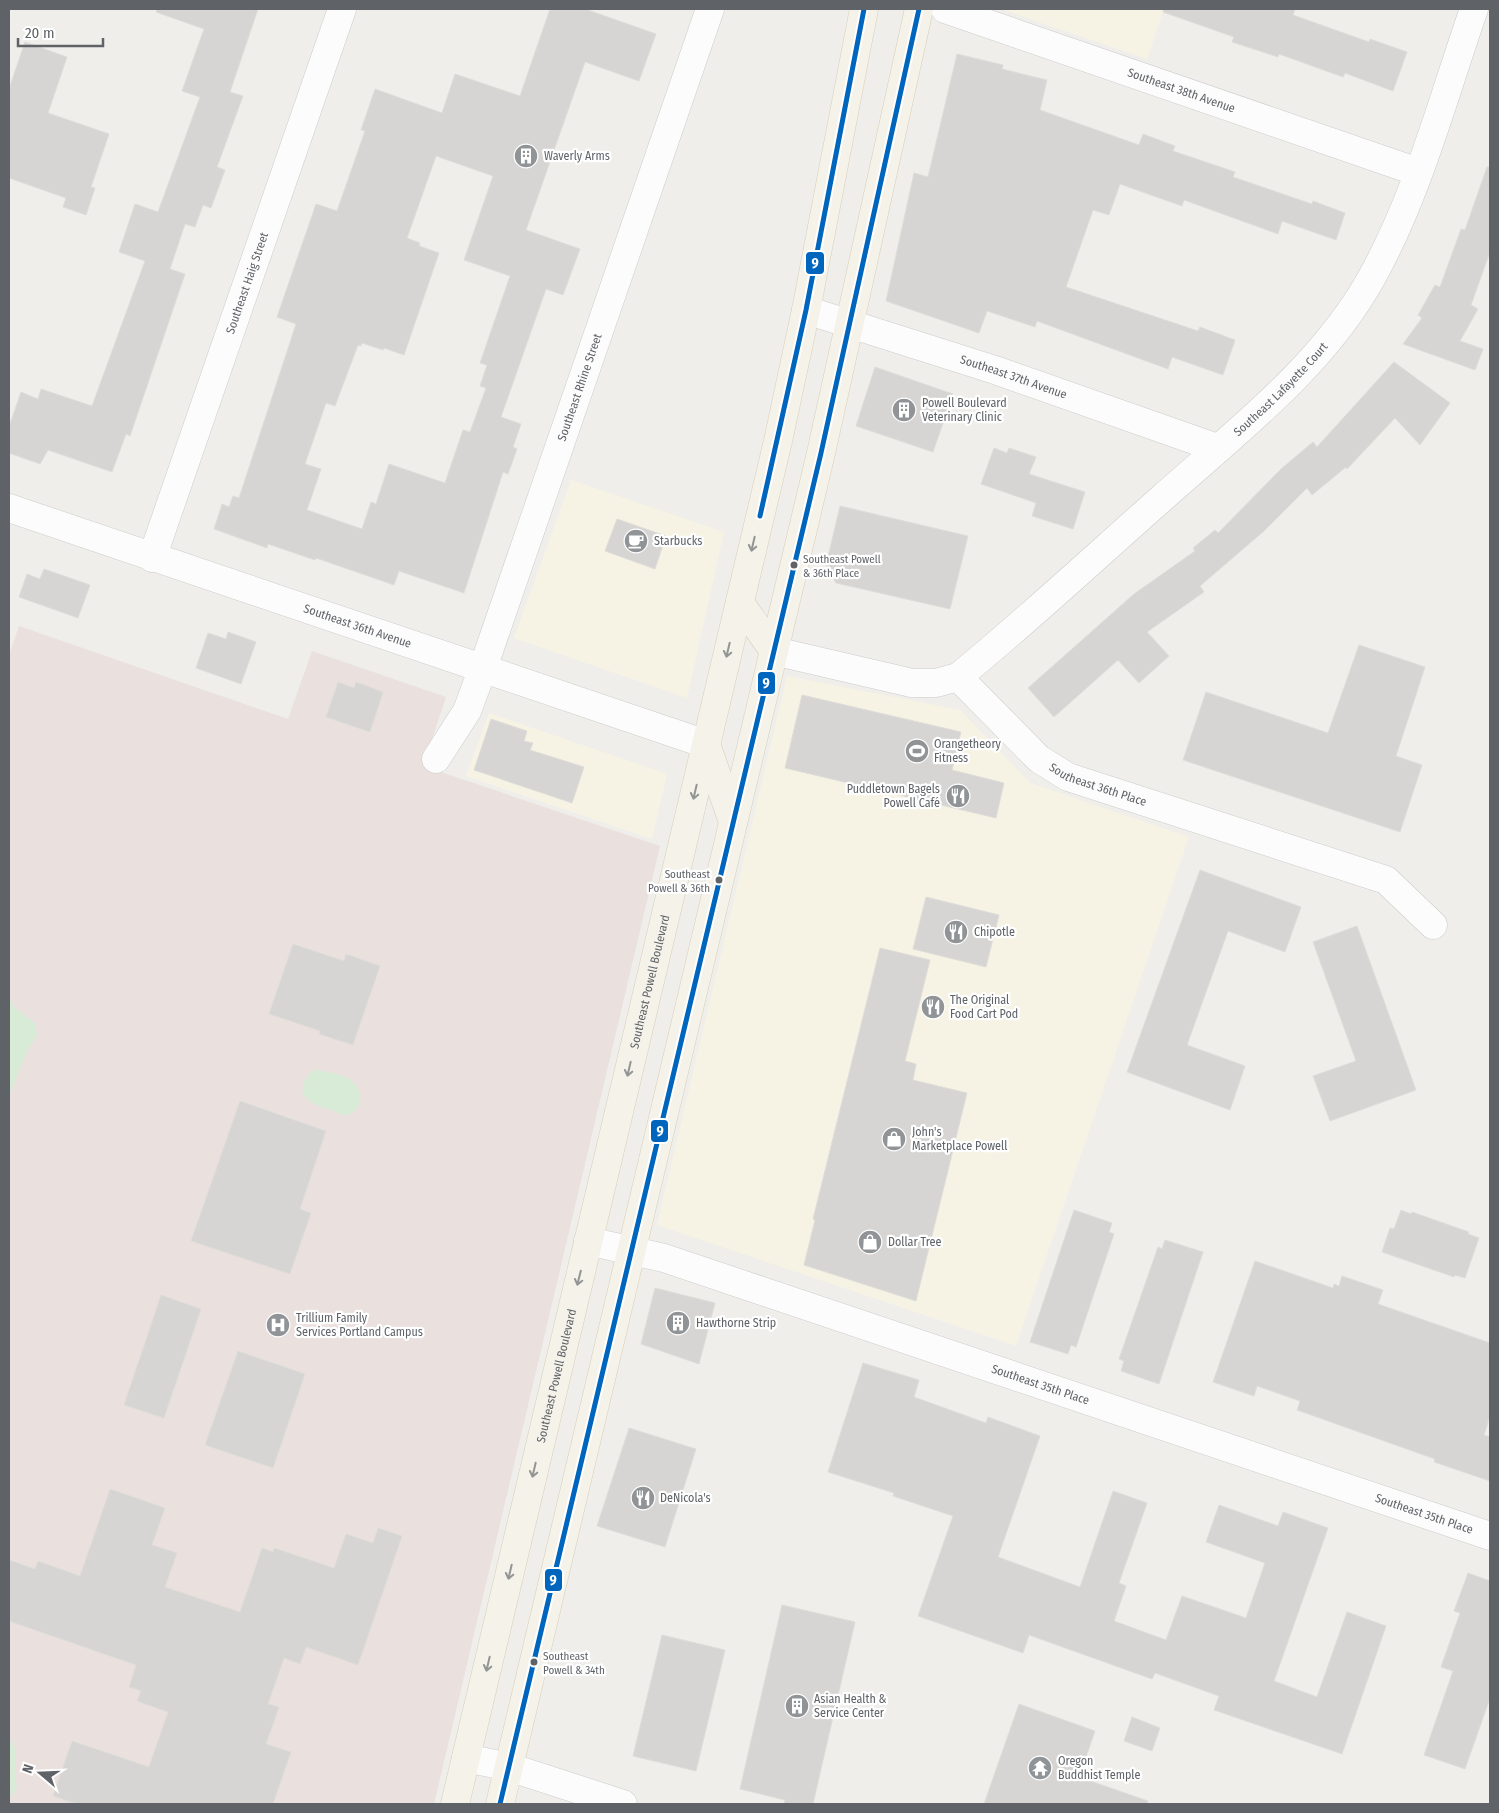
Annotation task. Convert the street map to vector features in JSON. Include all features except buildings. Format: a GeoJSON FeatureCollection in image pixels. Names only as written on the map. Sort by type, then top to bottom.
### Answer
{"type":"FeatureCollection","features":[{"type":"Feature","properties":{"kind":"main road","name":"Southeast Powell Boulevard"},"geometry":{"type":"LineString","coordinates":[[455,1804],[740,603],[806,310],[864,9]]}},
{"type":"Feature","properties":{"kind":"main road"},"geometry":{"type":"LineString","coordinates":[[500,1804],[851,323],[919,9]]}},
{"type":"Feature","properties":{"kind":"main road"},"geometry":{"type":"LineString","coordinates":[[740,603],[774,651]]}},
{"type":"Feature","properties":{"kind":"main road"},"geometry":{"type":"LineString","coordinates":[[706,744],[733,822]]}},
{"type":"Feature","properties":{"kind":"street","name":"Southeast Haig Street"},"geometry":{"type":"LineString","coordinates":[[152,558],[342,9]]}},
{"type":"Feature","properties":{"kind":"street","name":"Southeast Rhine Street"},"geometry":{"type":"LineString","coordinates":[[436,759],[467,711],[483,668],[710,9]]}},
{"type":"Feature","properties":{"kind":"street","name":"Southeast 38th Avenue"},"geometry":{"type":"LineString","coordinates":[[945,9],[1418,172]]}},
{"type":"Feature","properties":{"kind":"street","name":"Southeast Lafayette Court"},"geometry":{"type":"LineString","coordinates":[[958,677],[1218,448],[1290,382],[1345,318],[1372,278],[1394,234],[1418,172],[1474,9]]}},
{"type":"Feature","properties":{"kind":"street","name":"Southeast 37th Avenue"},"geometry":{"type":"LineString","coordinates":[[806,310],[994,370],[1218,448]]}},
{"type":"Feature","properties":{"kind":"street","name":"Southeast 36th Avenue"},"geometry":{"type":"LineString","coordinates":[[9,508],[706,744]]}},
{"type":"Feature","properties":{"kind":"street"},"geometry":{"type":"LineString","coordinates":[[774,651],[912,683],[936,683],[958,677]]}},
{"type":"Feature","properties":{"kind":"street","name":"Southeast 36th Place"},"geometry":{"type":"LineString","coordinates":[[958,677],[1040,759],[1068,777],[1386,880],[1433,925]]}},
{"type":"Feature","properties":{"kind":"street","name":"Southeast 35th Place"},"geometry":{"type":"LineString","coordinates":[[588,1241],[664,1258],[1490,1536]]}},
{"type":"Feature","properties":{"kind":"street"},"geometry":{"type":"LineString","coordinates":[[466,1758],[509,1767],[623,1804]]}},
{"type":"Feature","properties":{"kind":"shaded area"},"geometry":{"type":"Polygon","coordinates":[[[1001,9],[1164,9],[1147,59],[1001,9]]]}},
{"type":"Feature","properties":{"kind":"shaded area"},"geometry":{"type":"Polygon","coordinates":[[[571,480],[724,532],[687,698],[514,638],[571,480]]]}},
{"type":"Feature","properties":{"kind":"shaded area","name":"Trillium Family Services Portland Campus"},"geometry":{"type":"Polygon","coordinates":[[[19,626],[288,719],[312,651],[446,697],[423,766],[660,846],[434,1804],[9,1804],[9,655],[19,626]]]}},
{"type":"Feature","properties":{"kind":"shaded area"},"geometry":{"type":"Polygon","coordinates":[[[787,676],[960,710],[1030,783],[1189,837],[1016,1346],[657,1225],[787,676]]]}},
{"type":"Feature","properties":{"kind":"shaded area"},"geometry":{"type":"Polygon","coordinates":[[[489,713],[667,774],[652,839],[466,776],[489,713]]]}},
{"type":"Feature","properties":{"kind":"green space"},"geometry":{"type":"Polygon","coordinates":[[[9,996],[14,1007],[35,1023],[37,1035],[26,1053],[9,1097],[9,996]]]}},
{"type":"Feature","properties":{"kind":"green space"},"geometry":{"type":"Polygon","coordinates":[[[313,1070],[336,1074],[352,1081],[358,1089],[360,1098],[355,1111],[346,1115],[323,1108],[310,1101],[305,1096],[303,1085],[313,1070]]]}},
{"type":"Feature","properties":{"kind":"green space"},"geometry":{"type":"Polygon","coordinates":[[[9,1737],[16,1756],[15,1779],[17,1787],[9,1799],[9,1737]]]}},
{"type":"Feature","properties":{"kind":"transit line","name":"9"},"geometry":{"type":"LineString","coordinates":[[760,516],[806,310],[864,9]]}},
{"type":"Feature","properties":{"kind":"transit line","name":"9"},"geometry":{"type":"LineString","coordinates":[[500,1804],[821,453],[919,9]]}},
{"type":"Feature","properties":{"kind":"place","name":"Waverly Arms"},"geometry":{"type":"Point","coordinates":[526,156]}},
{"type":"Feature","properties":{"kind":"place","name":"Powell Boulevard Veterinary Clinic"},"geometry":{"type":"Point","coordinates":[904,410]}},
{"type":"Feature","properties":{"kind":"place","name":"Starbucks"},"geometry":{"type":"Point","coordinates":[636,541]}},
{"type":"Feature","properties":{"kind":"place","name":"Southeast Powell & 36th Place"},"geometry":{"type":"Point","coordinates":[794,565]}},
{"type":"Feature","properties":{"kind":"place","name":"Orangetheory Fitness"},"geometry":{"type":"Point","coordinates":[917,751]}},
{"type":"Feature","properties":{"kind":"place","name":"Puddletown Bagels Powell Café"},"geometry":{"type":"Point","coordinates":[958,796]}},
{"type":"Feature","properties":{"kind":"place","name":"Southeast Powell & 36th"},"geometry":{"type":"Point","coordinates":[719,880]}},
{"type":"Feature","properties":{"kind":"place","name":"Chipotle"},"geometry":{"type":"Point","coordinates":[956,932]}},
{"type":"Feature","properties":{"kind":"place","name":"The Original Food Cart Pod"},"geometry":{"type":"Point","coordinates":[933,1007]}},
{"type":"Feature","properties":{"kind":"place","name":"John's Marketplace Powell"},"geometry":{"type":"Point","coordinates":[894,1139]}},
{"type":"Feature","properties":{"kind":"place","name":"Dollar Tree"},"geometry":{"type":"Point","coordinates":[870,1242]}},
{"type":"Feature","properties":{"kind":"place","name":"Hawthorne Strip"},"geometry":{"type":"Point","coordinates":[678,1323]}},
{"type":"Feature","properties":{"kind":"place","name":"Trillium Family Services Portland Campus"},"geometry":{"type":"Point","coordinates":[278,1325]}},
{"type":"Feature","properties":{"kind":"place","name":"DeNicola's"},"geometry":{"type":"Point","coordinates":[643,1498]}},
{"type":"Feature","properties":{"kind":"place","name":"Southeast Powell & 34th"},"geometry":{"type":"Point","coordinates":[534,1662]}},
{"type":"Feature","properties":{"kind":"place","name":"Asian Health & Service Center"},"geometry":{"type":"Point","coordinates":[797,1706]}},
{"type":"Feature","properties":{"kind":"place","name":"Oregon Buddhist Temple"},"geometry":{"type":"Point","coordinates":[1040,1768]}}]}
